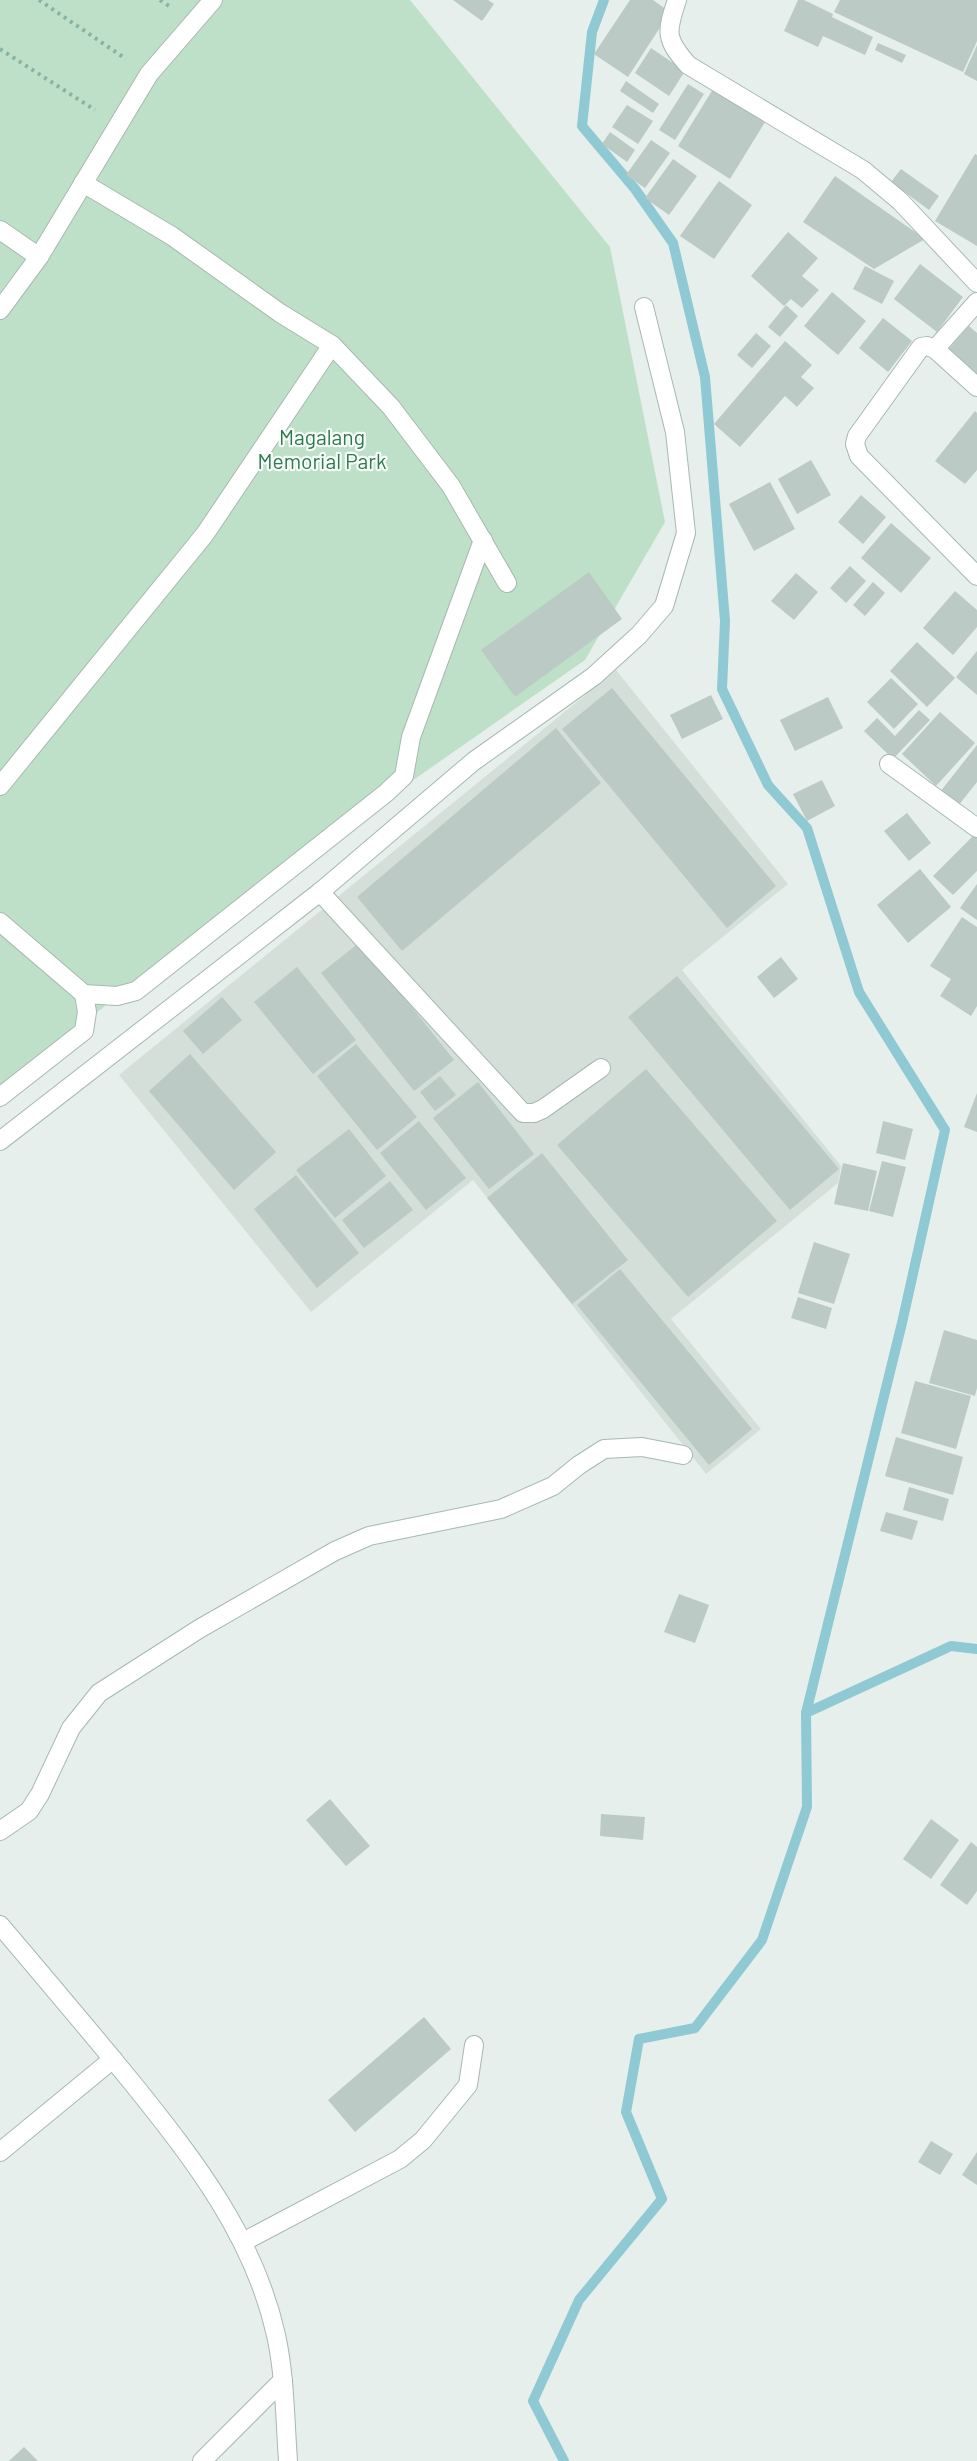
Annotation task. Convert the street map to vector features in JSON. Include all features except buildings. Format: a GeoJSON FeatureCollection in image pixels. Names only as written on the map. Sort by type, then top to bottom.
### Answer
{"type":"FeatureCollection","features":[{"type":"Feature","properties":{"kind":"street"},"geometry":{"type":"LineString","coordinates":[[0,310],[39,257],[149,74],[213,0]]}},
{"type":"Feature","properties":{"kind":"street"},"geometry":{"type":"LineString","coordinates":[[677,0],[668,32],[673,48],[688,65],[863,170],[900,201],[977,283]]}},
{"type":"Feature","properties":{"kind":"street"},"geometry":{"type":"LineString","coordinates":[[83,183],[172,236],[280,313],[332,345],[391,407],[452,486],[507,583]]}},
{"type":"Feature","properties":{"kind":"street"},"geometry":{"type":"LineString","coordinates":[[0,230],[39,257]]}},
{"type":"Feature","properties":{"kind":"street"},"geometry":{"type":"LineString","coordinates":[[935,349],[977,302]]}},
{"type":"Feature","properties":{"kind":"street"},"geometry":{"type":"LineString","coordinates":[[0,1141],[320,892],[474,761],[594,676],[639,635],[664,606],[686,533],[675,432],[644,307]]}},
{"type":"Feature","properties":{"kind":"street"},"geometry":{"type":"LineString","coordinates":[[0,786],[205,534],[332,345]]}},
{"type":"Feature","properties":{"kind":"street"},"geometry":{"type":"LineString","coordinates":[[977,387],[935,349],[927,346],[921,347],[857,436],[855,444],[859,456],[875,475],[977,576]]}},
{"type":"Feature","properties":{"kind":"street"},"geometry":{"type":"LineString","coordinates":[[0,922],[84,994],[117,996],[136,991],[386,793],[404,776],[411,737],[483,540]]}},
{"type":"Feature","properties":{"kind":"street"},"geometry":{"type":"LineString","coordinates":[[889,764],[977,828]]}},
{"type":"Feature","properties":{"kind":"street"},"geometry":{"type":"LineString","coordinates":[[320,892],[523,1113],[534,1113],[543,1109],[601,1068]]}},
{"type":"Feature","properties":{"kind":"street"},"geometry":{"type":"LineString","coordinates":[[0,1097],[84,1031],[87,1011],[84,994]]}},
{"type":"Feature","properties":{"kind":"street"},"geometry":{"type":"LineString","coordinates":[[0,1831],[29,1811],[40,1794],[71,1728],[99,1693],[199,1629],[335,1551],[369,1536],[501,1509],[553,1486],[579,1464],[604,1449],[642,1447],[683,1455]]}},
{"type":"Feature","properties":{"kind":"street"},"geometry":{"type":"LineString","coordinates":[[0,1925],[188,2152],[222,2202],[243,2242],[261,2285],[275,2334],[284,2380],[288,2461]]}},
{"type":"Feature","properties":{"kind":"street"},"geometry":{"type":"LineString","coordinates":[[243,2242],[400,2159],[423,2140],[468,2085],[474,2046]]}},
{"type":"Feature","properties":{"kind":"street"},"geometry":{"type":"LineString","coordinates":[[0,2152],[113,2060]]}},
{"type":"Feature","properties":{"kind":"street"},"geometry":{"type":"LineString","coordinates":[[202,2461],[284,2380]]}},
{"type":"Feature","properties":{"kind":"path"},"geometry":{"type":"LineString","coordinates":[[39,0],[149,74]]}},
{"type":"Feature","properties":{"kind":"path"},"geometry":{"type":"LineString","coordinates":[[0,49],[118,125]]}},
{"type":"Feature","properties":{"kind":"shaded area"},"geometry":{"type":"Polygon","coordinates":[[[616,670],[788,884],[682,970],[841,1166],[838,1183],[671,1319],[761,1429],[706,1474],[473,1180],[311,1312],[119,1075],[616,670]]]}},
{"type":"Feature","properties":{"kind":"green space","name":"Magalang Memorial Park"},"geometry":{"type":"Polygon","coordinates":[[[0,0],[410,0],[610,247],[665,522],[585,660],[196,932],[0,1091],[0,0]]]}},
{"type":"Feature","properties":{"kind":"waterway"},"geometry":{"type":"LineString","coordinates":[[564,2461],[533,2401],[579,2300],[662,2199],[626,2112],[639,2039],[695,2028],[762,1940],[807,1807],[806,1713],[902,1323],[945,1130],[859,992],[807,828],[768,785],[722,689],[725,621],[705,377],[673,243],[635,189],[582,126],[592,32],[604,0]]}},
{"type":"Feature","properties":{"kind":"waterway"},"geometry":{"type":"LineString","coordinates":[[806,1713],[951,1646],[977,1649]]}}]}
